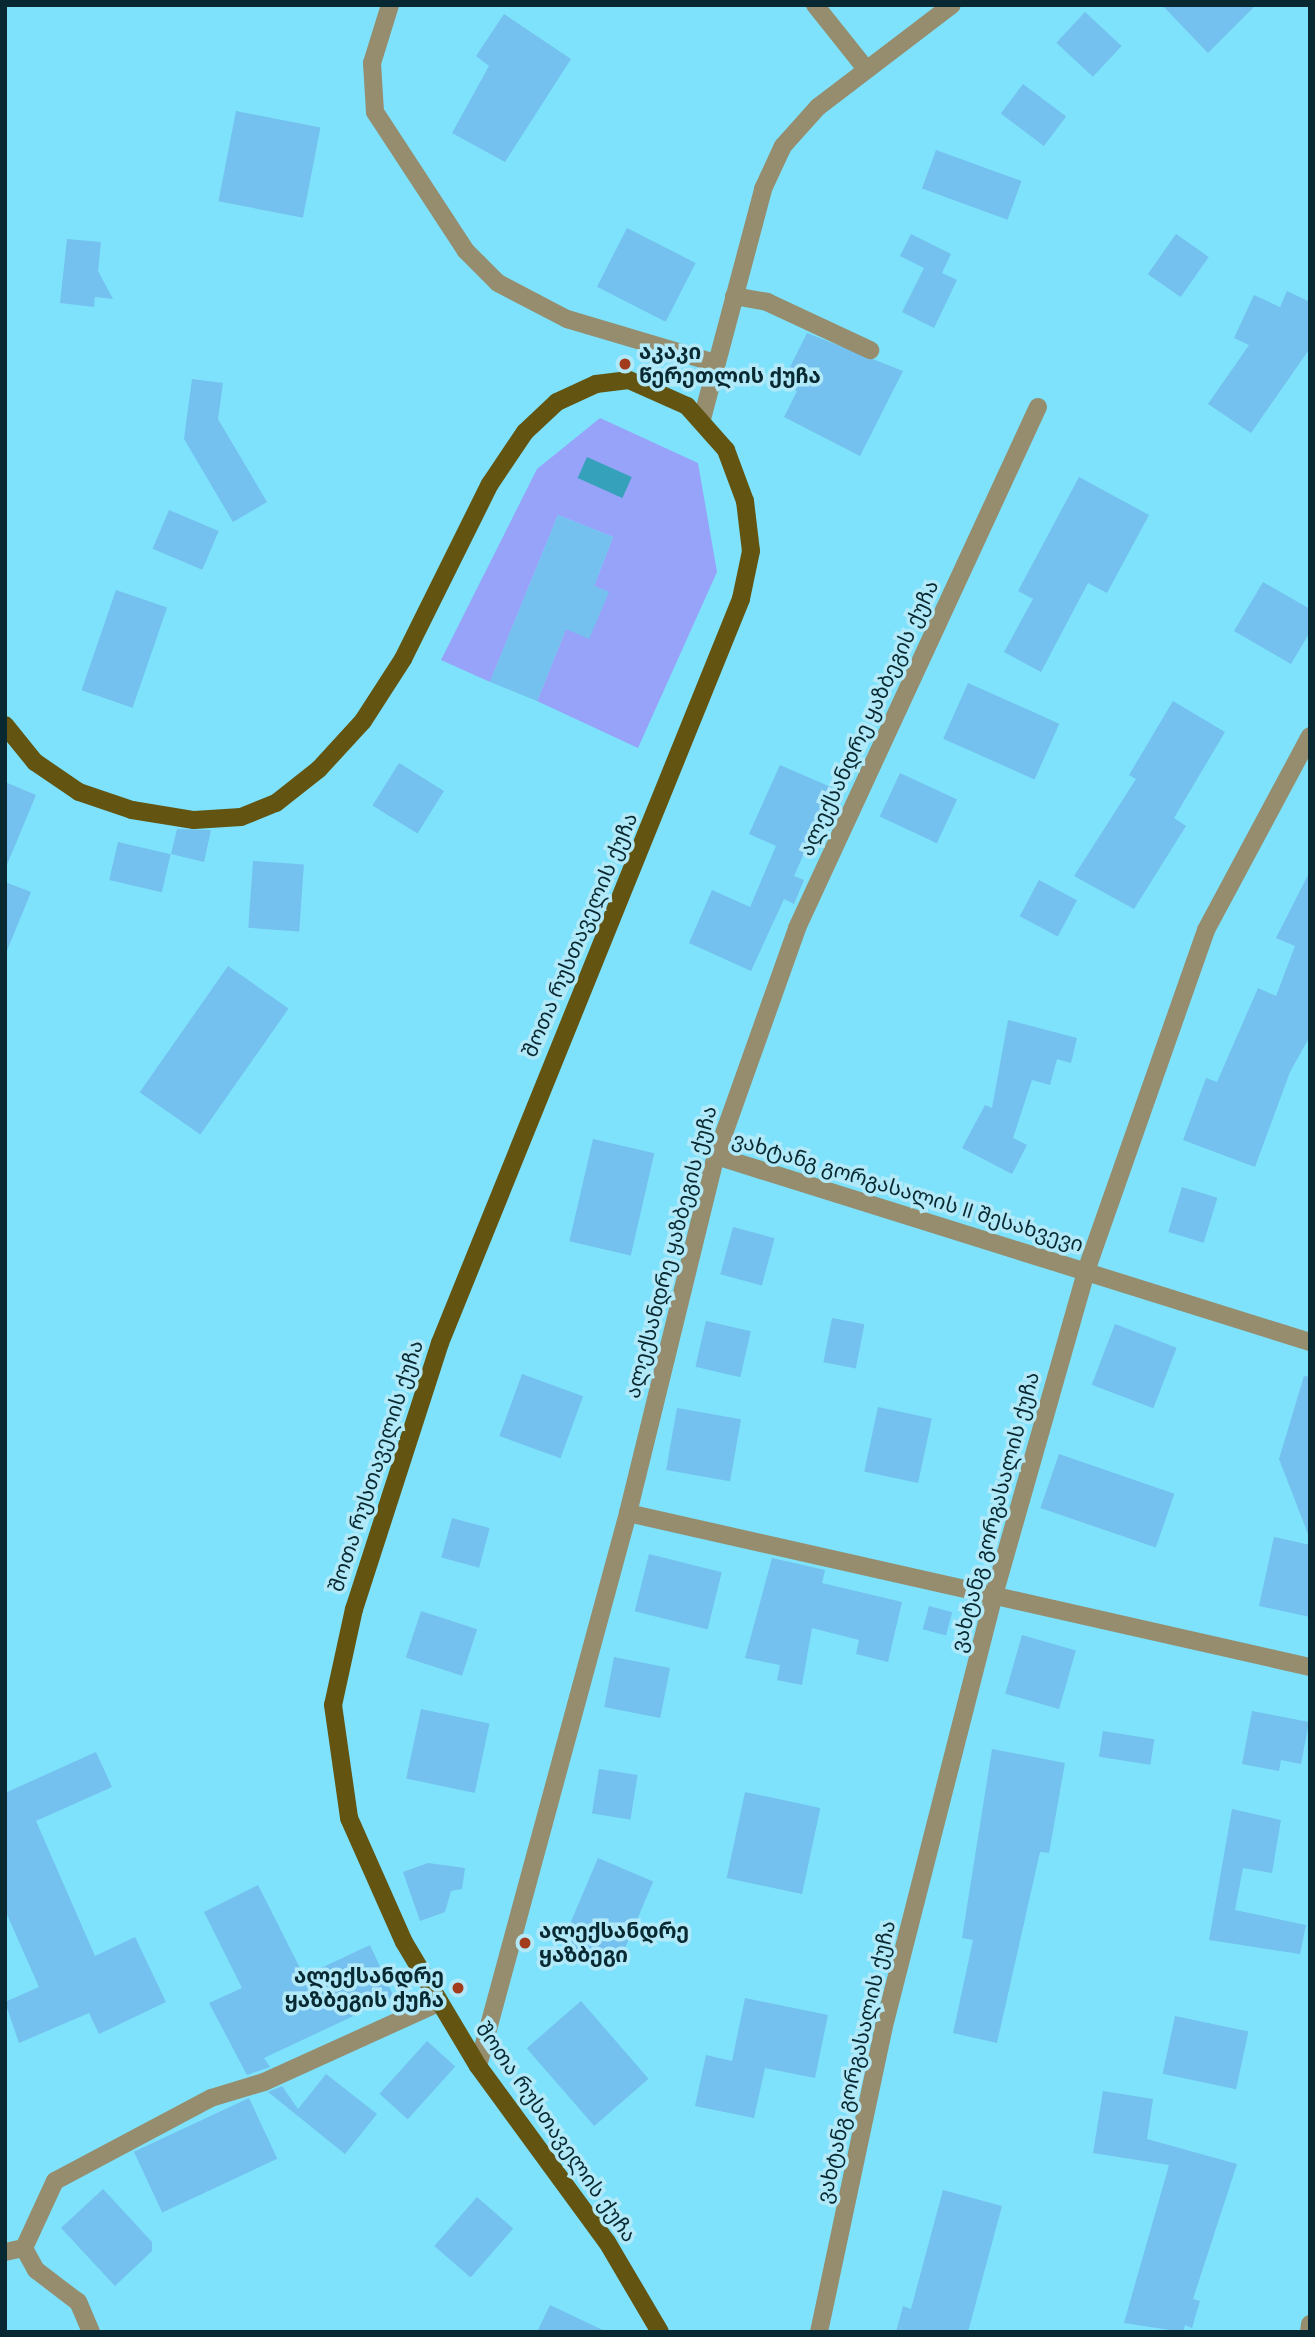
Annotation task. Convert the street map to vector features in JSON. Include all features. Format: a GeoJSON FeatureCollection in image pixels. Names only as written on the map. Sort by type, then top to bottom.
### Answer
{"type":"FeatureCollection","features":[{"type":"Feature","properties":{"kind":"main road","name":"შოთა რუსთაველის ქუჩა"},"geometry":{"type":"LineString","coordinates":[[5,725],[35,762],[79,792],[132,810],[194,820],[241,817],[276,803],[319,769],[363,721],[403,659],[491,484],[525,432],[557,402],[596,384],[629,380],[661,390],[702,419],[726,450],[745,501],[751,551],[741,599],[440,1343],[354,1609],[333,1704],[349,1818],[404,1942],[478,2066],[607,2242],[660,2332]]}},
{"type":"Feature","properties":{"kind":"street"},"geometry":{"type":"LineString","coordinates":[[390,5],[372,62],[375,113],[466,251],[498,284],[567,319],[716,363]]}},
{"type":"Feature","properties":{"kind":"street"},"geometry":{"type":"LineString","coordinates":[[815,5],[866,69]]}},
{"type":"Feature","properties":{"kind":"street"},"geometry":{"type":"LineString","coordinates":[[702,419],[763,189],[783,146],[866,69],[952,5]]}},
{"type":"Feature","properties":{"kind":"street"},"geometry":{"type":"LineString","coordinates":[[734,296],[767,302],[870,350]]}},
{"type":"Feature","properties":{"kind":"street","name":"ალექსანდრე ყაზბეგის ქუჩა"},"geometry":{"type":"LineString","coordinates":[[478,2066],[628,1513],[716,1156],[797,928],[1038,407]]}},
{"type":"Feature","properties":{"kind":"street","name":"ვახტანგ გორგასალის ქუჩა"},"geometry":{"type":"LineString","coordinates":[[819,2332],[883,2029],[994,1595],[1086,1271],[1206,930],[1310,736]]}},
{"type":"Feature","properties":{"kind":"street","name":"ვახტანგ გორგასალის II შესახვევი"},"geometry":{"type":"LineString","coordinates":[[716,1156],[1310,1342]]}},
{"type":"Feature","properties":{"kind":"street"},"geometry":{"type":"LineString","coordinates":[[628,1513],[1310,1667]]}},
{"type":"Feature","properties":{"kind":"street"},"geometry":{"type":"LineString","coordinates":[[24,2248],[55,2181],[211,2098],[264,2082],[440,2002]]}},
{"type":"Feature","properties":{"kind":"street"},"geometry":{"type":"LineString","coordinates":[[5,2252],[24,2248]]}},
{"type":"Feature","properties":{"kind":"street"},"geometry":{"type":"LineString","coordinates":[[24,2248],[36,2270],[78,2302],[90,2332]]}},
{"type":"Feature","properties":{"kind":"street"},"geometry":{"type":"LineString","coordinates":[[1309,2332],[1310,2324]]}},
{"type":"Feature","properties":{"kind":"shaded area"},"geometry":{"type":"Polygon","coordinates":[[[600,418],[698,463],[717,572],[638,748],[537,701],[566,629],[589,638],[608,592],[594,586],[613,537],[558,515],[490,682],[441,660],[537,469],[600,418]]]}},
{"type":"Feature","properties":{"kind":"shaded area"},"geometry":{"type":"Polygon","coordinates":[[[587,457],[632,477],[622,498],[578,478],[587,457]]]}},
{"type":"Feature","properties":{"kind":"building"},"geometry":{"type":"Polygon","coordinates":[[[1162,5],[1256,5],[1208,53],[1162,5]]]}},
{"type":"Feature","properties":{"kind":"building"},"geometry":{"type":"Polygon","coordinates":[[[1085,12],[1122,46],[1093,77],[1056,43],[1085,12]]]}},
{"type":"Feature","properties":{"kind":"building"},"geometry":{"type":"Polygon","coordinates":[[[504,14],[571,59],[505,162],[452,133],[489,66],[476,56],[504,14]]]}},
{"type":"Feature","properties":{"kind":"building"},"geometry":{"type":"Polygon","coordinates":[[[1023,84],[1066,116],[1044,146],[1001,114],[1023,84]]]}},
{"type":"Feature","properties":{"kind":"building"},"geometry":{"type":"Polygon","coordinates":[[[236,111],[320,127],[303,218],[218,201],[236,111]]]}},
{"type":"Feature","properties":{"kind":"building"},"geometry":{"type":"Polygon","coordinates":[[[936,150],[1022,181],[1007,220],[922,189],[936,150]]]}},
{"type":"Feature","properties":{"kind":"building"},"geometry":{"type":"Polygon","coordinates":[[[627,228],[696,263],[666,322],[597,287],[627,228]]]}},
{"type":"Feature","properties":{"kind":"building"},"geometry":{"type":"Polygon","coordinates":[[[911,234],[951,254],[942,273],[957,280],[934,328],[902,312],[924,268],[900,256],[911,234]]]}},
{"type":"Feature","properties":{"kind":"building"},"geometry":{"type":"Polygon","coordinates":[[[1176,234],[1209,257],[1181,297],[1148,274],[1176,234]]]}},
{"type":"Feature","properties":{"kind":"building"},"geometry":{"type":"Polygon","coordinates":[[[67,239],[101,242],[98,271],[113,299],[95,297],[94,307],[60,303],[67,239]]]}},
{"type":"Feature","properties":{"kind":"building"},"geometry":{"type":"Polygon","coordinates":[[[1287,291],[1310,302],[1310,348],[1251,433],[1208,404],[1249,345],[1234,338],[1254,295],[1280,307],[1287,291]]]}},
{"type":"Feature","properties":{"kind":"building"},"geometry":{"type":"Polygon","coordinates":[[[807,333],[903,371],[860,456],[784,417],[797,391],[782,383],[807,333]]]}},
{"type":"Feature","properties":{"kind":"building"},"geometry":{"type":"Polygon","coordinates":[[[192,379],[223,383],[218,419],[267,502],[233,522],[184,439],[192,379]]]}},
{"type":"Feature","properties":{"kind":"building"},"geometry":{"type":"Polygon","coordinates":[[[1079,477],[1149,515],[1107,593],[1088,583],[1041,672],[1004,652],[1033,599],[1018,591],[1079,477]]]}},
{"type":"Feature","properties":{"kind":"building"},"geometry":{"type":"Polygon","coordinates":[[[169,510],[219,531],[202,570],[153,549],[169,510]]]}},
{"type":"Feature","properties":{"kind":"building"},"geometry":{"type":"Polygon","coordinates":[[[558,515],[613,537],[594,586],[609,592],[589,639],[566,629],[537,701],[490,682],[558,515]]]}},
{"type":"Feature","properties":{"kind":"building"},"geometry":{"type":"Polygon","coordinates":[[[1263,582],[1310,609],[1310,632],[1291,664],[1234,631],[1263,582]]]}},
{"type":"Feature","properties":{"kind":"building"},"geometry":{"type":"Polygon","coordinates":[[[116,590],[167,608],[133,708],[81,690],[116,590]]]}},
{"type":"Feature","properties":{"kind":"building"},"geometry":{"type":"Polygon","coordinates":[[[968,683],[1059,724],[1035,779],[943,739],[968,683]]]}},
{"type":"Feature","properties":{"kind":"building"},"geometry":{"type":"Polygon","coordinates":[[[1173,701],[1225,732],[1174,818],[1186,826],[1134,909],[1074,876],[1136,779],[1129,775],[1173,701]]]}},
{"type":"Feature","properties":{"kind":"building"},"geometry":{"type":"Polygon","coordinates":[[[399,763],[444,791],[417,833],[373,805],[399,763]]]}},
{"type":"Feature","properties":{"kind":"building"},"geometry":{"type":"Polygon","coordinates":[[[780,765],[833,788],[794,876],[804,880],[794,904],[784,899],[751,971],[689,943],[712,890],[750,907],[776,846],[749,834],[780,765]]]}},
{"type":"Feature","properties":{"kind":"building"},"geometry":{"type":"Polygon","coordinates":[[[900,773],[957,800],[937,843],[880,817],[900,773]]]}},
{"type":"Feature","properties":{"kind":"building"},"geometry":{"type":"Polygon","coordinates":[[[5,782],[36,795],[6,867],[5,867],[5,782]]]}},
{"type":"Feature","properties":{"kind":"building"},"geometry":{"type":"Polygon","coordinates":[[[177,829],[211,830],[204,862],[171,854],[177,829]]]}},
{"type":"Feature","properties":{"kind":"building"},"geometry":{"type":"Polygon","coordinates":[[[118,842],[171,854],[162,892],[109,880],[118,842]]]}},
{"type":"Feature","properties":{"kind":"building"},"geometry":{"type":"Polygon","coordinates":[[[253,861],[304,865],[299,931],[248,928],[253,861]]]}},
{"type":"Feature","properties":{"kind":"building"},"geometry":{"type":"Polygon","coordinates":[[[1310,871],[1310,1036],[1290,1072],[1255,1167],[1183,1140],[1206,1078],[1217,1082],[1258,988],[1276,996],[1295,946],[1276,938],[1310,871]]]}},
{"type":"Feature","properties":{"kind":"building"},"geometry":{"type":"Polygon","coordinates":[[[1039,880],[1077,900],[1058,936],[1020,916],[1039,880]]]}},
{"type":"Feature","properties":{"kind":"building"},"geometry":{"type":"Polygon","coordinates":[[[5,882],[31,892],[6,953],[5,952],[5,882]]]}},
{"type":"Feature","properties":{"kind":"building"},"geometry":{"type":"Polygon","coordinates":[[[228,966],[289,1008],[200,1135],[140,1092],[228,966]]]}},
{"type":"Feature","properties":{"kind":"building"},"geometry":{"type":"Polygon","coordinates":[[[1008,1020],[1077,1038],[1071,1063],[1057,1059],[1050,1085],[1032,1080],[1013,1138],[1027,1145],[1012,1174],[962,1148],[985,1105],[992,1108],[1008,1020]]]}},
{"type":"Feature","properties":{"kind":"building"},"geometry":{"type":"Polygon","coordinates":[[[593,1139],[654,1153],[631,1255],[569,1241],[593,1139]]]}},
{"type":"Feature","properties":{"kind":"building"},"geometry":{"type":"Polygon","coordinates":[[[1182,1187],[1217,1198],[1204,1243],[1168,1232],[1182,1187]]]}},
{"type":"Feature","properties":{"kind":"building"},"geometry":{"type":"Polygon","coordinates":[[[733,1227],[775,1238],[762,1285],[720,1274],[733,1227]]]}},
{"type":"Feature","properties":{"kind":"building"},"geometry":{"type":"Polygon","coordinates":[[[832,1318],[864,1324],[856,1368],[823,1362],[832,1318]]]}},
{"type":"Feature","properties":{"kind":"building"},"geometry":{"type":"Polygon","coordinates":[[[706,1321],[751,1331],[740,1377],[695,1367],[706,1321]]]}},
{"type":"Feature","properties":{"kind":"building"},"geometry":{"type":"Polygon","coordinates":[[[1115,1324],[1177,1348],[1153,1408],[1092,1385],[1115,1324]]]}},
{"type":"Feature","properties":{"kind":"building"},"geometry":{"type":"Polygon","coordinates":[[[522,1374],[583,1396],[561,1458],[499,1436],[522,1374]]]}},
{"type":"Feature","properties":{"kind":"building"},"geometry":{"type":"Polygon","coordinates":[[[1304,1376],[1310,1377],[1308,1534],[1279,1459],[1304,1376]]]}},
{"type":"Feature","properties":{"kind":"building"},"geometry":{"type":"Polygon","coordinates":[[[878,1407],[932,1418],[918,1483],[864,1472],[878,1407]]]}},
{"type":"Feature","properties":{"kind":"building"},"geometry":{"type":"Polygon","coordinates":[[[677,1408],[741,1419],[730,1481],[666,1470],[677,1408]]]}},
{"type":"Feature","properties":{"kind":"building"},"geometry":{"type":"Polygon","coordinates":[[[1059,1454],[1174,1494],[1156,1548],[1040,1508],[1059,1454]]]}},
{"type":"Feature","properties":{"kind":"building"},"geometry":{"type":"Polygon","coordinates":[[[452,1518],[490,1528],[479,1568],[441,1558],[452,1518]]]}},
{"type":"Feature","properties":{"kind":"building"},"geometry":{"type":"Polygon","coordinates":[[[1274,1537],[1310,1545],[1310,1617],[1259,1606],[1274,1537]]]}},
{"type":"Feature","properties":{"kind":"building"},"geometry":{"type":"Polygon","coordinates":[[[649,1554],[722,1572],[707,1629],[635,1611],[649,1554]]]}},
{"type":"Feature","properties":{"kind":"building"},"geometry":{"type":"Polygon","coordinates":[[[772,1558],[825,1570],[822,1583],[902,1602],[888,1662],[856,1654],[859,1640],[812,1628],[802,1685],[777,1680],[780,1665],[745,1658],[772,1558]]]}},
{"type":"Feature","properties":{"kind":"building"},"geometry":{"type":"Polygon","coordinates":[[[929,1606],[952,1612],[946,1635],[923,1629],[929,1606]]]}},
{"type":"Feature","properties":{"kind":"building"},"geometry":{"type":"Polygon","coordinates":[[[421,1611],[477,1629],[462,1676],[406,1658],[421,1611]]]}},
{"type":"Feature","properties":{"kind":"building"},"geometry":{"type":"Polygon","coordinates":[[[1022,1635],[1076,1650],[1059,1709],[1005,1694],[1022,1635]]]}},
{"type":"Feature","properties":{"kind":"building"},"geometry":{"type":"Polygon","coordinates":[[[614,1657],[670,1668],[660,1718],[604,1707],[614,1657]]]}},
{"type":"Feature","properties":{"kind":"building"},"geometry":{"type":"Polygon","coordinates":[[[421,1709],[489,1724],[475,1793],[406,1778],[421,1709]]]}},
{"type":"Feature","properties":{"kind":"building"},"geometry":{"type":"Polygon","coordinates":[[[1252,1711],[1309,1722],[1301,1764],[1281,1760],[1279,1771],[1242,1764],[1252,1711]]]}},
{"type":"Feature","properties":{"kind":"building"},"geometry":{"type":"Polygon","coordinates":[[[1103,1731],[1154,1739],[1150,1765],[1099,1757],[1103,1731]]]}},
{"type":"Feature","properties":{"kind":"building"},"geometry":{"type":"Polygon","coordinates":[[[992,1749],[1065,1763],[1049,1853],[1040,1852],[997,2043],[953,2033],[973,1940],[962,1938],[992,1749]]]}},
{"type":"Feature","properties":{"kind":"building"},"geometry":{"type":"Polygon","coordinates":[[[96,1752],[112,1787],[36,1821],[95,1956],[135,1937],[166,2002],[99,2034],[89,2013],[19,2043],[5,2002],[39,1987],[5,1910],[5,1793],[96,1752]]]}},
{"type":"Feature","properties":{"kind":"building"},"geometry":{"type":"Polygon","coordinates":[[[599,1769],[638,1775],[630,1820],[592,1813],[599,1769]]]}},
{"type":"Feature","properties":{"kind":"building"},"geometry":{"type":"Polygon","coordinates":[[[745,1792],[820,1808],[802,1894],[727,1878],[745,1792]]]}},
{"type":"Feature","properties":{"kind":"building"},"geometry":{"type":"Polygon","coordinates":[[[1232,1809],[1281,1820],[1272,1873],[1243,1868],[1235,1910],[1306,1925],[1300,1954],[1209,1940],[1232,1809]]]}},
{"type":"Feature","properties":{"kind":"building"},"geometry":{"type":"Polygon","coordinates":[[[598,1858],[653,1881],[617,1968],[561,1945],[598,1858]]]}},
{"type":"Feature","properties":{"kind":"building"},"geometry":{"type":"Polygon","coordinates":[[[428,1863],[465,1868],[462,1889],[451,1891],[445,1912],[420,1921],[403,1872],[428,1863]]]}},
{"type":"Feature","properties":{"kind":"building"},"geometry":{"type":"Polygon","coordinates":[[[258,1885],[304,1976],[370,1945],[394,1997],[264,2058],[270,2067],[247,2075],[209,2003],[242,1988],[204,1912],[258,1885]]]}},
{"type":"Feature","properties":{"kind":"building"},"geometry":{"type":"Polygon","coordinates":[[[745,1998],[828,2015],[815,2078],[765,2068],[754,2118],[695,2106],[706,2055],[732,2061],[745,1998]]]}},
{"type":"Feature","properties":{"kind":"building"},"geometry":{"type":"Polygon","coordinates":[[[581,2001],[649,2079],[594,2126],[527,2048],[581,2001]]]}},
{"type":"Feature","properties":{"kind":"building"},"geometry":{"type":"Polygon","coordinates":[[[1175,2016],[1248,2032],[1236,2089],[1163,2074],[1175,2016]]]}},
{"type":"Feature","properties":{"kind":"building"},"geometry":{"type":"Polygon","coordinates":[[[427,2041],[455,2066],[408,2119],[379,2094],[427,2041]]]}},
{"type":"Feature","properties":{"kind":"building"},"geometry":{"type":"Polygon","coordinates":[[[326,2074],[377,2114],[345,2154],[268,2092],[282,2086],[298,2109],[326,2074]]]}},
{"type":"Feature","properties":{"kind":"building"},"geometry":{"type":"Polygon","coordinates":[[[1103,2091],[1153,2099],[1147,2139],[1237,2164],[1193,2299],[1200,2301],[1192,2328],[1185,2325],[1183,2332],[1124,2323],[1169,2165],[1093,2153],[1103,2091]]]}},
{"type":"Feature","properties":{"kind":"building"},"geometry":{"type":"Polygon","coordinates":[[[249,2098],[277,2159],[162,2212],[134,2152],[249,2098]]]}},
{"type":"Feature","properties":{"kind":"building"},"geometry":{"type":"Polygon","coordinates":[[[103,2189],[152,2242],[152,2251],[115,2286],[61,2228],[103,2189]]]}},
{"type":"Feature","properties":{"kind":"building"},"geometry":{"type":"Polygon","coordinates":[[[943,2190],[1002,2206],[968,2332],[896,2332],[903,2306],[911,2309],[943,2190]]]}},
{"type":"Feature","properties":{"kind":"building"},"geometry":{"type":"Polygon","coordinates":[[[477,2197],[513,2228],[471,2278],[434,2246],[477,2197]]]}},
{"type":"Feature","properties":{"kind":"building"},"geometry":{"type":"Polygon","coordinates":[[[550,2305],[607,2332],[537,2332],[550,2305]]]}},
{"type":"Feature","properties":{"kind":"place","name":"აკაკი წერეთლის ქუჩა"},"geometry":{"type":"Point","coordinates":[625,364]}},
{"type":"Feature","properties":{"kind":"place","name":"ალექსანდრე ყაზბეგი"},"geometry":{"type":"Point","coordinates":[525,1943]}},
{"type":"Feature","properties":{"kind":"place","name":"ალექსანდრე ყაზბეგის ქუჩა"},"geometry":{"type":"Point","coordinates":[458,1988]}}]}
